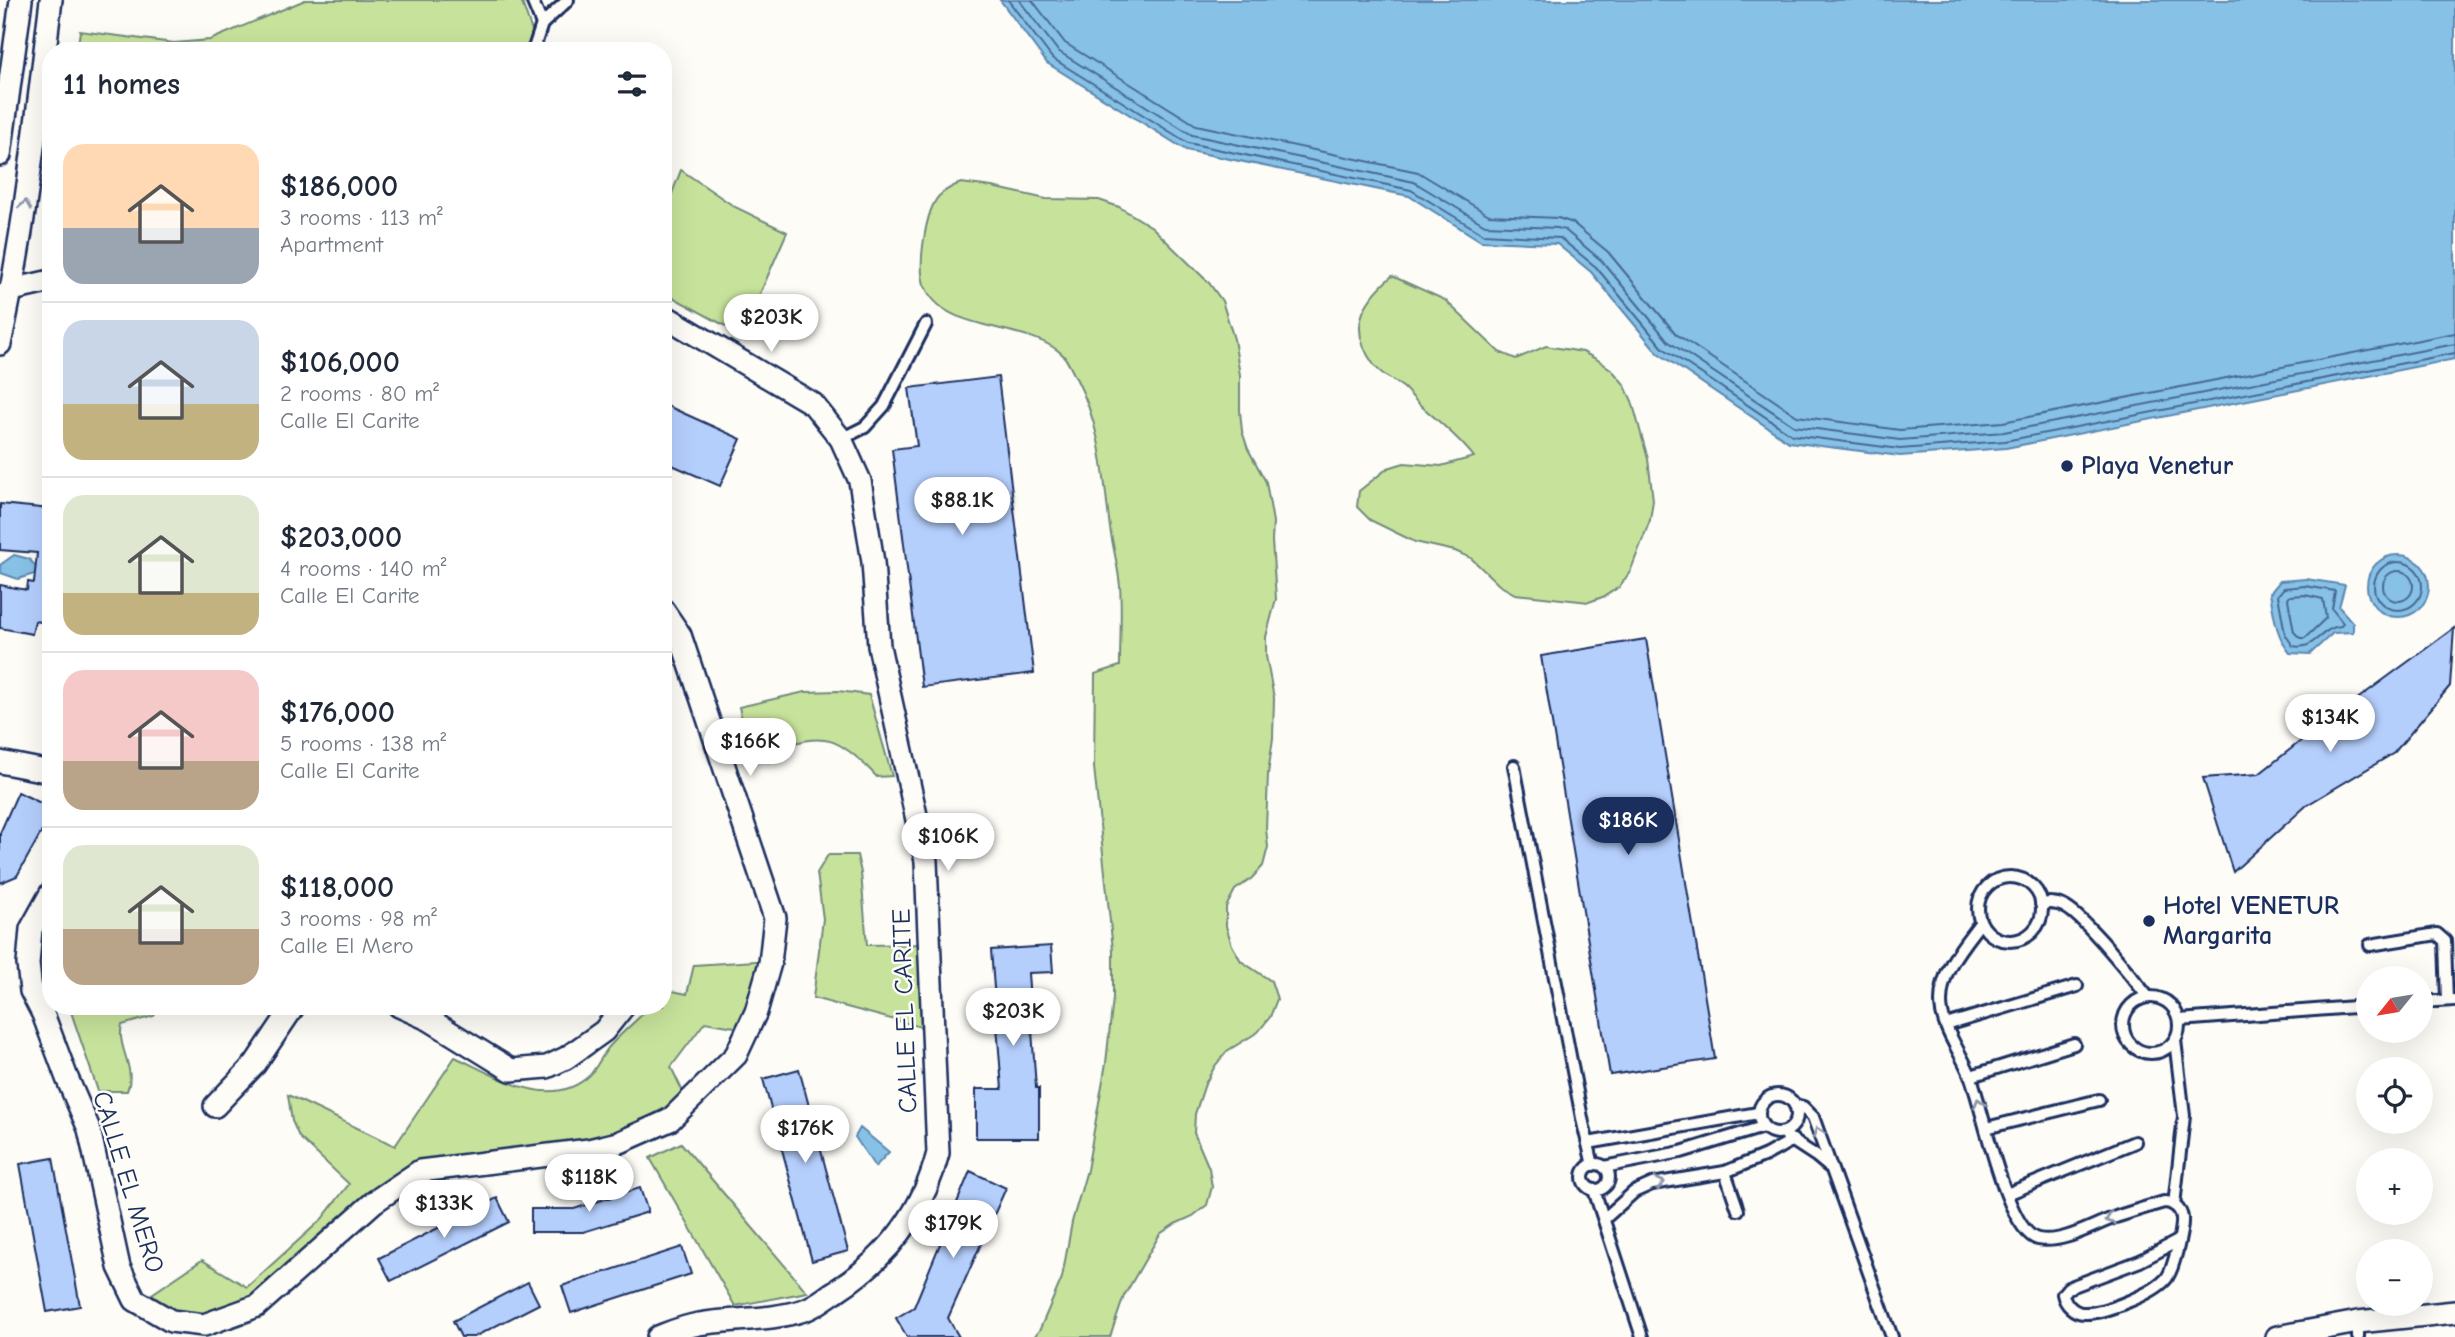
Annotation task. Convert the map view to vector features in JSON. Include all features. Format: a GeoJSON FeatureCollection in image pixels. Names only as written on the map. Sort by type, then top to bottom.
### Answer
{"type":"FeatureCollection","features":[{"type":"Feature","properties":{"kind":"street"},"geometry":{"type":"LineString","coordinates":[[0,155],[5,86],[21,0]]}},
{"type":"Feature","properties":{"kind":"street"},"geometry":{"type":"LineString","coordinates":[[46,42],[51,0]]}},
{"type":"Feature","properties":{"kind":"street"},"geometry":{"type":"LineString","coordinates":[[0,344],[6,294],[26,204],[42,73]]}},
{"type":"Feature","properties":{"kind":"street"},"geometry":{"type":"LineString","coordinates":[[6,294],[42,284]]}},
{"type":"Feature","properties":{"kind":"street","name":"CALLE EL CARITE"},"geometry":{"type":"LineString","coordinates":[[658,1337],[696,1324],[806,1310],[853,1280],[894,1242],[931,1181],[938,1153],[926,861],[879,646],[873,562],[860,481],[841,439],[813,404],[672,320]]}},
{"type":"Feature","properties":{"kind":"street","name":"CALLE EL MERO"},"geometry":{"type":"LineString","coordinates":[[43,1015],[89,1129],[119,1267],[135,1300],[171,1321],[204,1325],[257,1306],[374,1202],[420,1171],[589,1150],[646,1132],[670,1120],[736,1055],[756,1012],[771,963],[775,918],[680,635],[672,623]]}},
{"type":"Feature","properties":{"kind":"street"},"geometry":{"type":"LineString","coordinates":[[0,762],[42,770]]}},
{"type":"Feature","properties":{"kind":"street","name":"CALLE EL MERO"},"geometry":{"type":"LineString","coordinates":[[42,909],[31,929],[28,964],[31,991],[42,1012]]}},
{"type":"Feature","properties":{"kind":"street"},"geometry":{"type":"LineString","coordinates":[[215,1106],[255,1064],[288,1015]]}},
{"type":"Feature","properties":{"kind":"street"},"geometry":{"type":"LineString","coordinates":[[437,1015],[511,1070],[547,1067],[566,1058],[604,1031],[617,1015]]}},
{"type":"Feature","properties":{"kind":"street"},"geometry":{"type":"LineString","coordinates":[[2277,1337],[2358,1330],[2455,1312]]}},
{"type":"Feature","properties":{"kind":"lane"},"geometry":{"type":"LineString","coordinates":[[532,0],[542,24]]}},
{"type":"Feature","properties":{"kind":"lane"},"geometry":{"type":"LineString","coordinates":[[536,42],[542,24],[568,0]]}},
{"type":"Feature","properties":{"kind":"lane"},"geometry":{"type":"LineString","coordinates":[[841,439],[865,427],[884,406],[926,324]]}},
{"type":"Feature","properties":{"kind":"lane"},"geometry":{"type":"LineString","coordinates":[[1514,766],[1588,1143],[1598,1166],[1609,1177],[1605,1187],[1594,1190],[1589,1188],[1583,1178],[1584,1172],[1598,1166],[1681,1152],[1763,1127]]}},
{"type":"Feature","properties":{"kind":"lane"},"geometry":{"type":"LineString","coordinates":[[2012,876],[2029,883],[2042,904],[2038,926],[2030,935],[2016,941],[2002,941],[1990,935],[1980,923],[1977,907],[1980,895],[1989,883],[2001,877],[2012,876]]}},
{"type":"Feature","properties":{"kind":"lane"},"geometry":{"type":"LineString","coordinates":[[2042,904],[2051,902],[2064,906],[2081,919],[2148,997]]}},
{"type":"Feature","properties":{"kind":"lane"},"geometry":{"type":"LineString","coordinates":[[1980,923],[1949,964],[1941,992],[1941,1006],[1946,1025],[1971,1076],[2007,1194],[2024,1229],[2036,1239],[2058,1239],[2164,1202],[2174,1205],[2183,1220],[2178,1241],[2167,1280],[2127,1303],[2085,1313],[2075,1311],[2064,1300],[2063,1294],[2068,1288],[2140,1261],[2178,1241]]}},
{"type":"Feature","properties":{"kind":"lane"},"geometry":{"type":"LineString","coordinates":[[2370,945],[2437,934],[2442,937],[2445,941],[2451,1000],[2433,1001]]}},
{"type":"Feature","properties":{"kind":"lane"},"geometry":{"type":"LineString","coordinates":[[1946,1025],[2077,986]]}},
{"type":"Feature","properties":{"kind":"lane"},"geometry":{"type":"LineString","coordinates":[[2174,1205],[2183,1116],[2175,1040],[2179,1020],[2170,1003],[2158,998],[2148,997],[2133,1002],[2125,1013],[2122,1023],[2125,1037],[2136,1049],[2152,1054],[2169,1047],[2175,1040]]}},
{"type":"Feature","properties":{"kind":"lane"},"geometry":{"type":"LineString","coordinates":[[2179,1020],[2356,1007]]}},
{"type":"Feature","properties":{"kind":"lane"},"geometry":{"type":"LineString","coordinates":[[1971,1076],[2074,1044]]}},
{"type":"Feature","properties":{"kind":"lane"},"geometry":{"type":"LineString","coordinates":[[1778,1134],[1792,1128],[1797,1113],[1790,1099],[1776,1095],[1763,1101],[1758,1113],[1763,1127],[1770,1132],[1793,1140],[1830,1168]]}},
{"type":"Feature","properties":{"kind":"lane"},"geometry":{"type":"LineString","coordinates":[[1986,1128],[2099,1100]]}},
{"type":"Feature","properties":{"kind":"lane"},"geometry":{"type":"LineString","coordinates":[[1795,1105],[1803,1107],[1813,1117],[1892,1337]]}},
{"type":"Feature","properties":{"kind":"lane"},"geometry":{"type":"LineString","coordinates":[[1588,1143],[1758,1113]]}},
{"type":"Feature","properties":{"kind":"lane"},"geometry":{"type":"LineString","coordinates":[[1604,1219],[1634,1192],[1652,1184],[1725,1172],[1766,1156],[1793,1140]]}},
{"type":"Feature","properties":{"kind":"lane"},"geometry":{"type":"LineString","coordinates":[[2007,1194],[2135,1142]]}},
{"type":"Feature","properties":{"kind":"lane"},"geometry":{"type":"LineString","coordinates":[[1725,1172],[1738,1210]]}},
{"type":"Feature","properties":{"kind":"lane"},"geometry":{"type":"LineString","coordinates":[[1594,1190],[1642,1337]]}},
{"type":"Feature","properties":{"kind":"green space"},"geometry":{"type":"Polygon","coordinates":[[[305,0],[521,0],[533,34],[530,42],[186,42],[210,40],[305,0]]]}},
{"type":"Feature","properties":{"kind":"green space"},"geometry":{"type":"Polygon","coordinates":[[[80,31],[166,42],[78,42],[80,31]]]}},
{"type":"Feature","properties":{"kind":"green space"},"geometry":{"type":"Polygon","coordinates":[[[681,170],[735,207],[787,232],[742,335],[672,297],[672,194],[681,170]]]}},
{"type":"Feature","properties":{"kind":"green space"},"geometry":{"type":"Polygon","coordinates":[[[961,183],[1046,199],[1099,200],[1119,207],[1152,227],[1209,283],[1222,301],[1234,339],[1240,375],[1242,431],[1248,449],[1266,482],[1273,522],[1276,599],[1266,637],[1266,656],[1274,698],[1273,738],[1268,774],[1268,847],[1263,866],[1235,890],[1226,907],[1226,926],[1241,961],[1271,981],[1277,999],[1270,1017],[1258,1032],[1227,1051],[1205,1084],[1195,1114],[1194,1133],[1209,1168],[1212,1187],[1207,1205],[1160,1234],[1124,1296],[1110,1337],[1034,1337],[1062,1278],[1072,1222],[1087,1170],[1106,1063],[1113,998],[1113,950],[1094,767],[1095,674],[1120,666],[1119,579],[1096,433],[1085,397],[1065,357],[1048,344],[1029,336],[967,320],[949,312],[934,301],[924,284],[922,252],[934,203],[949,188],[961,183]]]}},
{"type":"Feature","properties":{"kind":"green space"},"geometry":{"type":"Polygon","coordinates":[[[1392,276],[1445,300],[1499,352],[1516,359],[1546,346],[1583,352],[1612,370],[1624,384],[1632,401],[1648,459],[1653,500],[1650,520],[1630,572],[1619,587],[1589,602],[1515,594],[1499,585],[1471,558],[1455,551],[1415,542],[1370,520],[1357,507],[1359,491],[1388,468],[1404,463],[1441,466],[1474,457],[1404,388],[1377,369],[1366,352],[1361,339],[1362,316],[1373,296],[1392,276]]]}},
{"type":"Feature","properties":{"kind":"green space"},"geometry":{"type":"Polygon","coordinates":[[[838,691],[869,695],[892,776],[877,777],[844,747],[831,741],[818,739],[750,752],[739,707],[805,692],[838,691]]]}},
{"type":"Feature","properties":{"kind":"green space"},"geometry":{"type":"Polygon","coordinates":[[[828,855],[857,855],[867,945],[927,944],[932,1030],[813,998],[823,919],[817,873],[828,855]]]}},
{"type":"Feature","properties":{"kind":"green space"},"geometry":{"type":"Polygon","coordinates":[[[771,960],[747,1029],[705,1022],[671,1067],[685,1096],[614,1135],[584,1145],[440,1163],[313,1262],[253,1321],[233,1328],[204,1324],[160,1303],[152,1294],[202,1260],[247,1287],[321,1220],[349,1184],[299,1137],[292,1121],[288,1095],[395,1146],[455,1057],[523,1087],[558,1091],[574,1086],[590,1075],[608,1048],[642,1015],[672,1015],[672,991],[687,994],[694,965],[771,960]]]}},
{"type":"Feature","properties":{"kind":"green space"},"geometry":{"type":"Polygon","coordinates":[[[72,1015],[155,1015],[122,1025],[122,1041],[130,1074],[127,1091],[98,1091],[72,1015]]]}},
{"type":"Feature","properties":{"kind":"green space"},"geometry":{"type":"Polygon","coordinates":[[[681,1143],[807,1292],[735,1306],[650,1158],[681,1143]]]}},
{"type":"Feature","properties":{"kind":"water"},"geometry":{"type":"Polygon","coordinates":[[[1000,0],[2455,0],[2455,359],[2006,448],[1900,456],[1789,442],[1658,353],[1591,272],[1557,244],[1481,241],[1409,196],[1186,150],[1047,63],[1000,0]]]}},
{"type":"Feature","properties":{"kind":"water"},"geometry":{"type":"Polygon","coordinates":[[[14,555],[29,559],[41,572],[18,579],[1,573],[0,565],[14,555]]]}},
{"type":"Feature","properties":{"kind":"water"},"geometry":{"type":"Polygon","coordinates":[[[2398,555],[2410,557],[2420,564],[2427,574],[2427,598],[2420,608],[2410,615],[2398,617],[2386,615],[2376,608],[2369,598],[2367,586],[2369,574],[2376,564],[2386,557],[2398,555]]]}},
{"type":"Feature","properties":{"kind":"water"},"geometry":{"type":"Polygon","coordinates":[[[2306,579],[2345,585],[2339,607],[2353,623],[2353,632],[2333,633],[2310,654],[2290,653],[2274,617],[2270,593],[2280,581],[2306,579]]]}},
{"type":"Feature","properties":{"kind":"water"},"geometry":{"type":"Polygon","coordinates":[[[860,1128],[889,1152],[875,1167],[855,1137],[860,1128]]]}},
{"type":"Feature","properties":{"kind":"building"},"geometry":{"type":"Polygon","coordinates":[[[998,377],[1034,673],[922,687],[892,449],[917,446],[909,388],[998,377]]]}},
{"type":"Feature","properties":{"kind":"building"},"geometry":{"type":"Polygon","coordinates":[[[672,408],[741,439],[720,486],[672,465],[672,408]]]}},
{"type":"Feature","properties":{"kind":"building"},"geometry":{"type":"Polygon","coordinates":[[[0,504],[42,508],[42,622],[35,621],[32,634],[0,628],[0,585],[27,590],[28,582],[34,583],[37,553],[0,550],[0,504]]]}},
{"type":"Feature","properties":{"kind":"building"},"geometry":{"type":"Polygon","coordinates":[[[2454,628],[2450,686],[2394,753],[2307,805],[2233,872],[2203,778],[2259,774],[2454,628]]]}},
{"type":"Feature","properties":{"kind":"building"},"geometry":{"type":"Polygon","coordinates":[[[1646,639],[1715,1059],[1610,1075],[1541,656],[1646,639]]]}},
{"type":"Feature","properties":{"kind":"building"},"geometry":{"type":"Polygon","coordinates":[[[18,792],[42,804],[42,831],[17,876],[0,883],[0,833],[18,792]]]}},
{"type":"Feature","properties":{"kind":"building"},"geometry":{"type":"Polygon","coordinates":[[[1051,946],[1053,972],[1028,973],[1036,1088],[1039,1088],[1039,1138],[976,1138],[976,1089],[1002,1089],[991,950],[1051,946]]]}},
{"type":"Feature","properties":{"kind":"building"},"geometry":{"type":"Polygon","coordinates":[[[799,1069],[848,1251],[812,1261],[763,1079],[799,1069]]]}},
{"type":"Feature","properties":{"kind":"building"},"geometry":{"type":"Polygon","coordinates":[[[53,1158],[80,1306],[47,1312],[20,1164],[53,1158]]]}},
{"type":"Feature","properties":{"kind":"building"},"geometry":{"type":"Polygon","coordinates":[[[970,1171],[1006,1188],[948,1318],[959,1337],[907,1337],[896,1318],[914,1307],[970,1171]]]}},
{"type":"Feature","properties":{"kind":"building"},"geometry":{"type":"Polygon","coordinates":[[[640,1188],[648,1212],[583,1232],[531,1232],[531,1209],[574,1209],[640,1188]]]}},
{"type":"Feature","properties":{"kind":"building"},"geometry":{"type":"Polygon","coordinates":[[[497,1198],[509,1222],[391,1281],[379,1258],[497,1198]]]}},
{"type":"Feature","properties":{"kind":"building"},"geometry":{"type":"Polygon","coordinates":[[[682,1247],[691,1274],[571,1313],[562,1286],[682,1247]]]}},
{"type":"Feature","properties":{"kind":"building"},"geometry":{"type":"Polygon","coordinates":[[[528,1282],[539,1304],[474,1337],[461,1337],[453,1321],[528,1282]]]}},
{"type":"Feature","properties":{"kind":"place","name":"Playa Venetur"},"geometry":{"type":"Point","coordinates":[2067,466]}},
{"type":"Feature","properties":{"kind":"place","name":"Hotel VENETUR Margarita"},"geometry":{"type":"Point","coordinates":[2149,921]}}]}
